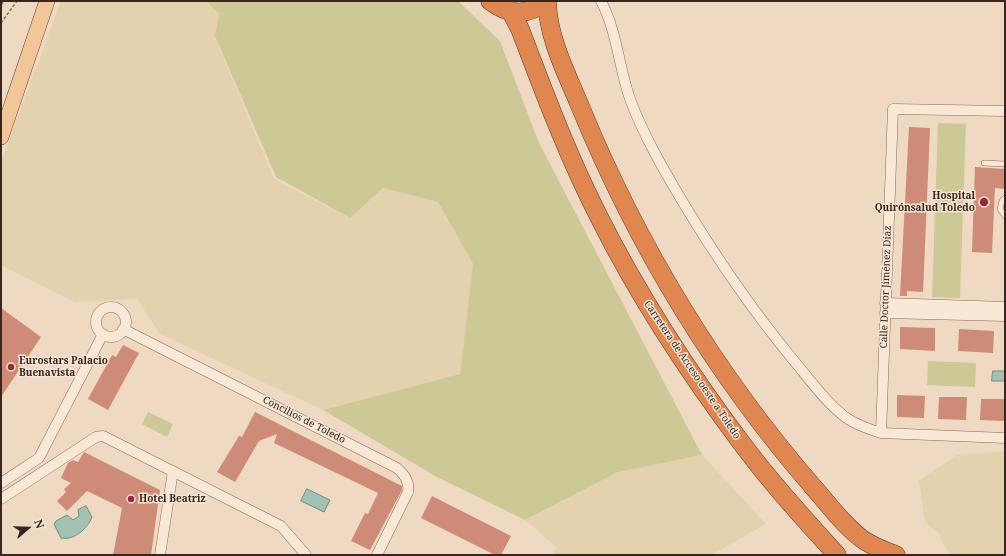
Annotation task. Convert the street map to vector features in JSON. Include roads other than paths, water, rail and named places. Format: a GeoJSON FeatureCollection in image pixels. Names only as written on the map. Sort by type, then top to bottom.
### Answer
{"type":"FeatureCollection","features":[{"type":"Feature","properties":{"kind":"highway"},"geometry":{"type":"LineString","coordinates":[[490,1],[499,8],[511,12],[527,12],[546,1],[550,30],[592,134],[615,186],[648,247],[693,324],[763,425],[842,519],[865,541],[896,555]]}},
{"type":"Feature","properties":{"kind":"highway","name":"Carretera de Acceso oeste a Toledo"},"geometry":{"type":"LineString","coordinates":[[511,12],[520,28],[561,136],[588,194],[650,308],[707,395],[745,449],[787,500],[837,555]]}},
{"type":"Feature","properties":{"kind":"main road"},"geometry":{"type":"LineString","coordinates":[[1,137],[47,1]]}},
{"type":"Feature","properties":{"kind":"street"},"geometry":{"type":"LineString","coordinates":[[601,1],[608,19],[630,98],[649,140],[696,224],[739,291],[808,377],[847,418],[862,427],[881,433],[1005,438]]}},
{"type":"Feature","properties":{"kind":"street","name":"Calle Doctor Jiménez Díaz"},"geometry":{"type":"LineString","coordinates":[[881,433],[893,109],[1005,111]]}},
{"type":"Feature","properties":{"kind":"street"},"geometry":{"type":"LineString","coordinates":[[109,307],[118,309],[122,312],[125,320],[123,329],[116,335],[107,336],[103,334],[97,327],[96,318],[101,311],[109,307]]}},
{"type":"Feature","properties":{"kind":"street"},"geometry":{"type":"LineString","coordinates":[[885,308],[1005,307]]}},
{"type":"Feature","properties":{"kind":"street"},"geometry":{"type":"LineString","coordinates":[[885,308],[1005,316]]}},
{"type":"Feature","properties":{"kind":"street","name":"Concilios de Toledo"},"geometry":{"type":"LineString","coordinates":[[123,329],[397,468],[408,483],[408,492],[377,555]]}},
{"type":"Feature","properties":{"kind":"street"},"geometry":{"type":"LineString","coordinates":[[1,483],[39,458],[103,334]]}},
{"type":"Feature","properties":{"kind":"street"},"geometry":{"type":"LineString","coordinates":[[1,498],[96,437],[103,436],[281,526],[306,555]]}},
{"type":"Feature","properties":{"kind":"street"},"geometry":{"type":"LineString","coordinates":[[160,555],[173,471]]}},
{"type":"Feature","properties":{"kind":"lane"},"geometry":{"type":"LineString","coordinates":[[984,163],[1005,164]]}},
{"type":"Feature","properties":{"kind":"lane"},"geometry":{"type":"LineString","coordinates":[[1005,198],[1002,201],[1000,209],[1005,216]]}},
{"type":"Feature","properties":{"kind":"place","name":"Hospital Quirónsalud Toledo"},"geometry":{"type":"Point","coordinates":[984,202]}},
{"type":"Feature","properties":{"kind":"place","name":"Eurostars Palacio Buenavista"},"geometry":{"type":"Point","coordinates":[11,367]}},
{"type":"Feature","properties":{"kind":"place","name":"Hotel Beatriz"},"geometry":{"type":"Point","coordinates":[131,499]}}]}
